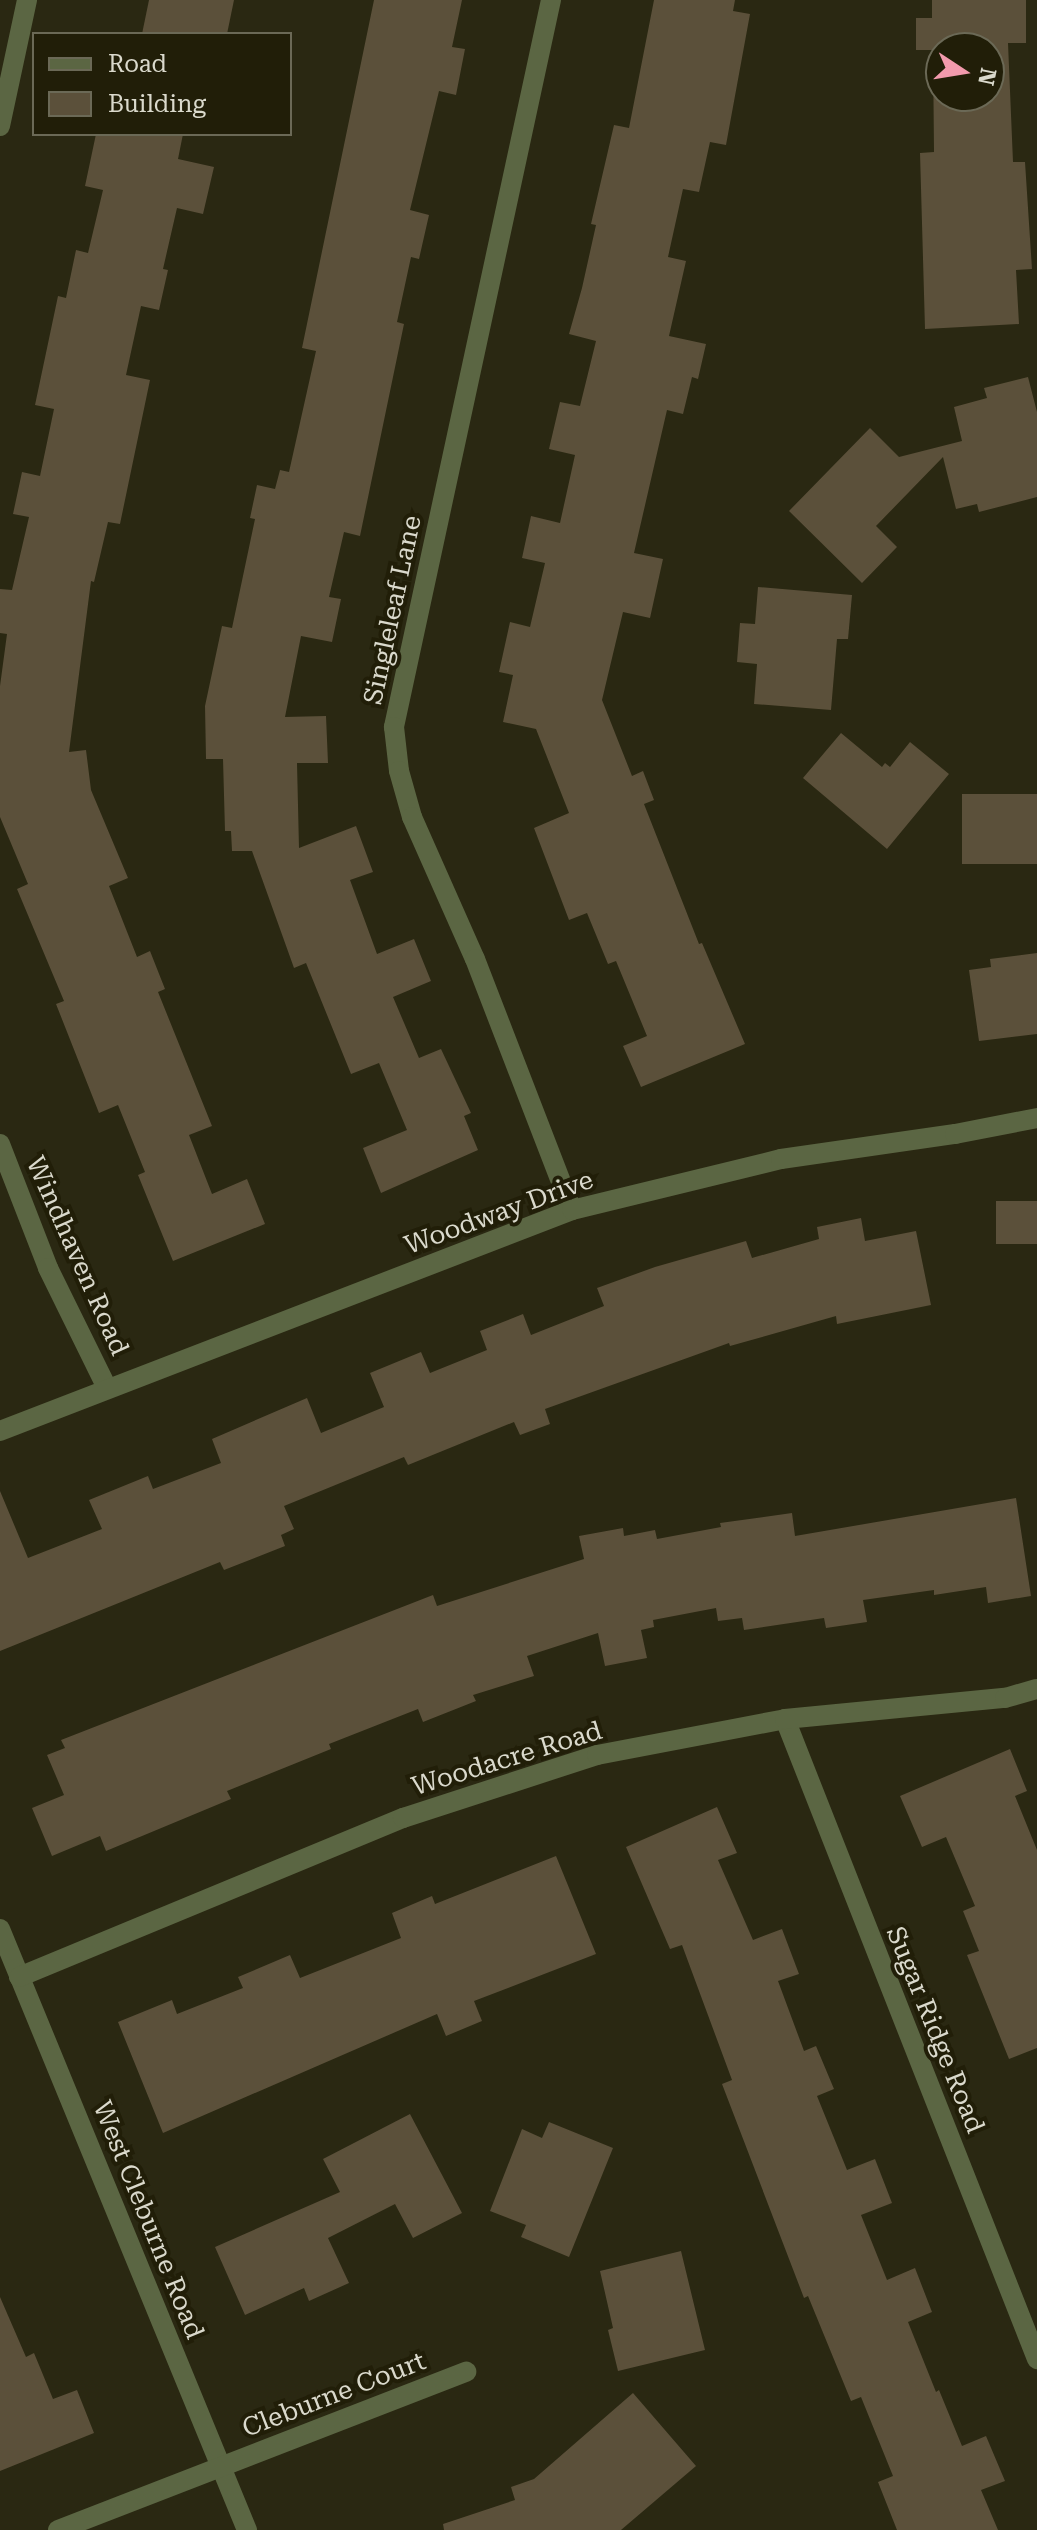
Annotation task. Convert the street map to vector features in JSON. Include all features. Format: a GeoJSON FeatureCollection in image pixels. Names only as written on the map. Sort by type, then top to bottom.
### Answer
{"type":"FeatureCollection","features":[{"type":"Feature","properties":{"kind":"street"},"geometry":{"type":"LineString","coordinates":[[0,126],[27,0]]}},
{"type":"Feature","properties":{"kind":"street","name":"Singleleaf Lane"},"geometry":{"type":"LineString","coordinates":[[551,0],[394,727],[399,771],[412,817],[475,959],[572,1210]]}},
{"type":"Feature","properties":{"kind":"street","name":"Woodway Drive"},"geometry":{"type":"LineString","coordinates":[[0,1431],[572,1210],[781,1159],[955,1134],[1037,1118]]}},
{"type":"Feature","properties":{"kind":"street","name":"Windhaven Road"},"geometry":{"type":"LineString","coordinates":[[0,1144],[48,1268],[107,1388]]}},
{"type":"Feature","properties":{"kind":"street","name":"Woodacre Road"},"geometry":{"type":"LineString","coordinates":[[19,1977],[403,1818],[597,1755],[785,1719],[1005,1698],[1037,1689]]}},
{"type":"Feature","properties":{"kind":"street","name":"Sugar Ridge Road"},"geometry":{"type":"LineString","coordinates":[[785,1719],[1037,2359]]}},
{"type":"Feature","properties":{"kind":"street","name":"West Cleburne Road"},"geometry":{"type":"LineString","coordinates":[[0,1929],[247,2530]]}},
{"type":"Feature","properties":{"kind":"street","name":"Cleburne Court"},"geometry":{"type":"LineString","coordinates":[[58,2530],[466,2372]]}},
{"type":"Feature","properties":{"kind":"building"},"geometry":{"type":"Polygon","coordinates":[[[149,0],[234,0],[227,32],[142,32],[149,0]]]}},
{"type":"Feature","properties":{"kind":"building"},"geometry":{"type":"Polygon","coordinates":[[[374,0],[462,0],[452,47],[465,49],[456,95],[439,91],[410,210],[429,215],[419,259],[411,257],[397,322],[404,324],[360,536],[344,532],[329,597],[341,599],[332,642],[301,636],[285,717],[326,716],[328,763],[297,763],[299,848],[356,826],[373,872],[350,880],[377,954],[414,939],[431,981],[393,997],[419,1058],[441,1049],[471,1113],[464,1116],[478,1150],[381,1193],[363,1148],[407,1130],[379,1063],[351,1074],[306,963],[294,968],[252,851],[232,851],[231,831],[225,831],[223,759],[206,759],[205,706],[222,626],[232,628],[255,519],[250,518],[257,485],[275,489],[280,470],[289,472],[316,351],[302,348],[374,0]]]}},
{"type":"Feature","properties":{"kind":"building"},"geometry":{"type":"Polygon","coordinates":[[[654,0],[735,0],[733,11],[750,14],[726,145],[710,142],[699,192],[683,189],[668,257],[686,261],[669,336],[706,344],[698,379],[692,377],[683,414],[667,410],[634,553],[663,559],[650,618],[623,612],[602,700],[632,776],[643,771],[654,800],[644,804],[699,944],[702,943],[745,1044],[641,1087],[623,1046],[647,1036],[616,961],[608,964],[587,913],[569,920],[534,828],[569,813],[536,729],[503,722],[513,675],[499,672],[510,622],[530,627],[545,563],[522,558],[531,516],[560,523],[575,455],[549,449],[560,402],[580,406],[596,341],[569,334],[596,225],[591,224],[614,125],[629,128],[654,0]]]}},
{"type":"Feature","properties":{"kind":"building"},"geometry":{"type":"Polygon","coordinates":[[[932,0],[1026,0],[1026,43],[1008,43],[1013,162],[1025,162],[1032,269],[1016,270],[1019,324],[925,329],[920,153],[934,152],[934,112],[1005,112],[1005,32],[925,32],[925,50],[916,50],[916,18],[932,18],[932,0]]]}},
{"type":"Feature","properties":{"kind":"building"},"geometry":{"type":"Polygon","coordinates":[[[96,136],[183,136],[178,159],[214,167],[203,214],[177,208],[163,269],[168,270],[159,310],[141,306],[126,375],[150,380],[120,524],[108,522],[94,582],[91,581],[69,752],[86,750],[91,790],[128,878],[109,886],[137,957],[150,951],[165,989],[158,992],[212,1126],[189,1135],[212,1194],[247,1179],[265,1224],[173,1261],[138,1175],[145,1172],[118,1105],[99,1113],[56,1004],[64,1001],[17,889],[28,884],[0,817],[0,686],[7,634],[0,633],[0,589],[12,590],[29,517],[13,514],[22,472],[40,476],[54,409],[35,405],[58,296],[66,298],[76,250],[88,253],[103,190],[85,186],[96,136]]]}},
{"type":"Feature","properties":{"kind":"building"},"geometry":{"type":"Polygon","coordinates":[[[1028,377],[1037,412],[1037,497],[979,512],[977,504],[956,509],[943,457],[876,526],[897,547],[862,583],[789,511],[870,428],[899,457],[962,441],[954,407],[987,398],[984,388],[1028,377]]]}},
{"type":"Feature","properties":{"kind":"building"},"geometry":{"type":"Polygon","coordinates":[[[758,587],[852,595],[848,639],[837,639],[831,710],[754,704],[757,664],[737,662],[740,623],[755,624],[758,587]]]}},
{"type":"Feature","properties":{"kind":"building"},"geometry":{"type":"Polygon","coordinates":[[[841,733],[882,767],[885,763],[890,767],[910,742],[949,774],[887,849],[803,778],[841,733]]]}},
{"type":"Feature","properties":{"kind":"building"},"geometry":{"type":"Polygon","coordinates":[[[962,794],[1037,794],[1037,864],[962,864],[962,794]]]}},
{"type":"Feature","properties":{"kind":"building"},"geometry":{"type":"Polygon","coordinates":[[[1037,953],[1037,1034],[979,1041],[969,970],[991,967],[990,959],[1037,953]]]}},
{"type":"Feature","properties":{"kind":"building"},"geometry":{"type":"Polygon","coordinates":[[[996,1201],[1037,1201],[1037,1244],[996,1244],[996,1201]]]}},
{"type":"Feature","properties":{"kind":"building"},"geometry":{"type":"Polygon","coordinates":[[[861,1218],[865,1241],[916,1231],[931,1305],[837,1324],[836,1316],[730,1346],[729,1343],[545,1409],[550,1424],[520,1435],[514,1422],[408,1465],[404,1457],[284,1506],[294,1529],[281,1535],[285,1546],[224,1570],[220,1562],[0,1651],[0,1491],[28,1558],[102,1529],[89,1500],[148,1476],[153,1489],[221,1463],[212,1439],[307,1398],[321,1433],[384,1407],[370,1373],[421,1352],[430,1373],[487,1350],[480,1331],[523,1314],[531,1335],[604,1306],[597,1288],[655,1267],[746,1241],[752,1258],[819,1239],[817,1227],[861,1218]]]}},
{"type":"Feature","properties":{"kind":"building"},"geometry":{"type":"Polygon","coordinates":[[[1016,1498],[1031,1596],[988,1603],[986,1587],[934,1595],[934,1590],[863,1600],[867,1622],[826,1628],[824,1618],[744,1630],[742,1618],[718,1621],[716,1608],[653,1620],[654,1627],[641,1630],[647,1658],[605,1666],[598,1633],[527,1656],[534,1676],[473,1695],[476,1701],[423,1722],[418,1709],[329,1744],[331,1749],[227,1791],[231,1799],[106,1851],[100,1836],[52,1856],[32,1808],[64,1795],[47,1755],[65,1748],[61,1740],[433,1595],[437,1606],[584,1559],[579,1536],[623,1528],[624,1536],[655,1530],[657,1539],[721,1527],[720,1523],[792,1513],[795,1536],[1016,1498]]]}},
{"type":"Feature","properties":{"kind":"building"},"geometry":{"type":"Polygon","coordinates":[[[1010,1749],[1027,1791],[1015,1796],[1037,1850],[1037,2048],[1009,2059],[967,1955],[979,1951],[963,1911],[975,1906],[946,1837],[922,1847],[900,1796],[1010,1749]]]}},
{"type":"Feature","properties":{"kind":"building"},"geometry":{"type":"Polygon","coordinates":[[[717,1807],[737,1853],[718,1860],[753,1940],[782,1929],[799,1974],[778,1981],[804,2051],[816,2046],[834,2089],[817,2096],[847,2170],[875,2159],[892,2203],[861,2215],[887,2280],[915,2268],[932,2312],[908,2322],[936,2392],[939,2390],[962,2446],[986,2436],[1005,2481],[981,2490],[998,2530],[897,2530],[878,2482],[893,2476],[861,2397],[851,2401],[808,2296],[804,2298],[722,2084],[732,2080],[682,1945],[670,1949],[626,1847],[717,1807]]]}},
{"type":"Feature","properties":{"kind":"building"},"geometry":{"type":"Polygon","coordinates":[[[556,1856],[596,1954],[474,2001],[482,2021],[446,2036],[437,2014],[163,2133],[118,2022],[172,2000],[177,2014],[243,1988],[238,1977],[290,1955],[300,1978],[401,1938],[392,1913],[432,1896],[435,1904],[556,1856]]]}},
{"type":"Feature","properties":{"kind":"building"},"geometry":{"type":"Polygon","coordinates":[[[410,2114],[462,2213],[413,2238],[395,2204],[328,2238],[349,2283],[309,2301],[304,2288],[245,2315],[215,2247],[340,2192],[323,2159],[410,2114]]]}},
{"type":"Feature","properties":{"kind":"building"},"geometry":{"type":"Polygon","coordinates":[[[549,2122],[613,2148],[569,2257],[521,2237],[526,2225],[490,2211],[522,2129],[542,2138],[549,2122]]]}},
{"type":"Feature","properties":{"kind":"building"},"geometry":{"type":"Polygon","coordinates":[[[681,2251],[705,2350],[618,2371],[608,2330],[613,2328],[600,2271],[681,2251]]]}},
{"type":"Feature","properties":{"kind":"building"},"geometry":{"type":"Polygon","coordinates":[[[0,2297],[26,2357],[34,2353],[53,2399],[77,2390],[94,2433],[0,2471],[0,2297]]]}},
{"type":"Feature","properties":{"kind":"building"},"geometry":{"type":"Polygon","coordinates":[[[633,2393],[696,2466],[621,2530],[444,2530],[443,2524],[515,2500],[511,2487],[534,2479],[633,2393]]]}}]}
